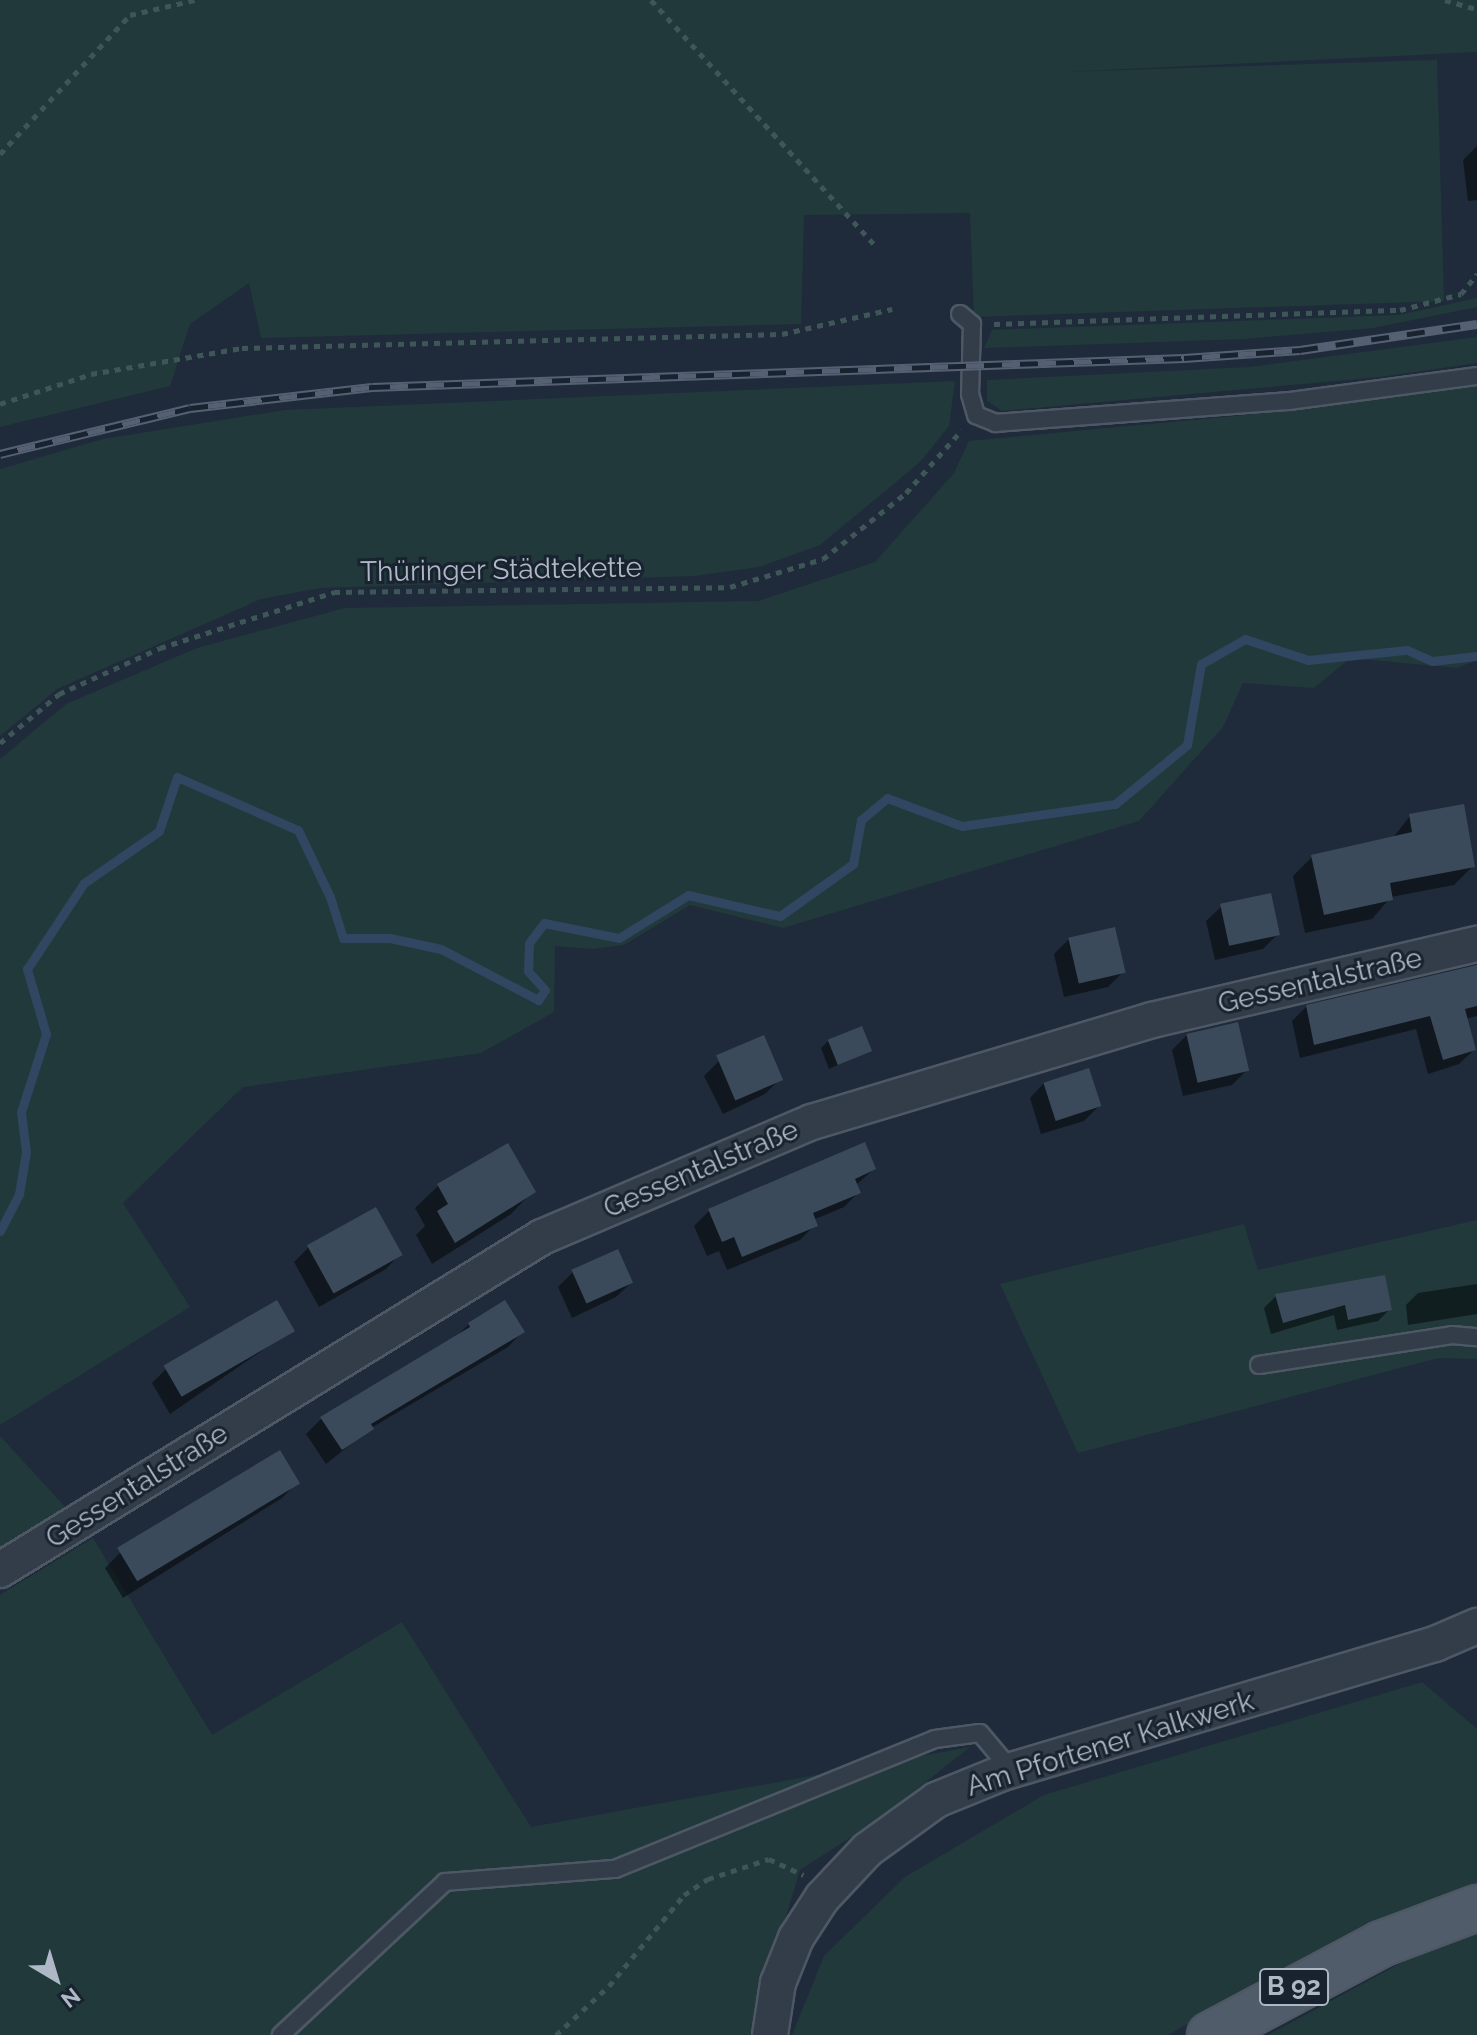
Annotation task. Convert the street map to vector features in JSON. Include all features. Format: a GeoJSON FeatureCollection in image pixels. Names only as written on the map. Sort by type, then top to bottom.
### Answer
{"type":"FeatureCollection","features":[{"type":"Feature","properties":{"kind":"main road","name":"B 92"},"geometry":{"type":"LineString","coordinates":[[1210,2035],[1381,1944],[1477,1908]]}},
{"type":"Feature","properties":{"kind":"street","name":"Gessentalstraße"},"geometry":{"type":"LineString","coordinates":[[0,1570],[542,1237],[812,1122],[1152,1020],[1477,944]]}},
{"type":"Feature","properties":{"kind":"street","name":"Am Pfortener Kalkwerk"},"geometry":{"type":"LineString","coordinates":[[770,2035],[778,1983],[796,1938],[822,1898],[867,1850],[936,1800],[1012,1771],[1435,1644],[1477,1626]]}},
{"type":"Feature","properties":{"kind":"lane"},"geometry":{"type":"LineString","coordinates":[[966,319],[970,394],[976,415],[996,423],[1124,417],[1477,376]]}},
{"type":"Feature","properties":{"kind":"lane"},"geometry":{"type":"LineString","coordinates":[[1259,1365],[1452,1335],[1477,1337]]}},
{"type":"Feature","properties":{"kind":"lane"},"geometry":{"type":"LineString","coordinates":[[281,2035],[445,1882],[615,1869],[935,1739],[980,1733],[1012,1771]]}},
{"type":"Feature","properties":{"kind":"path"},"geometry":{"type":"LineString","coordinates":[[0,154],[130,15],[195,0]]}},
{"type":"Feature","properties":{"kind":"path"},"geometry":{"type":"LineString","coordinates":[[651,0],[876,246]]}},
{"type":"Feature","properties":{"kind":"path"},"geometry":{"type":"LineString","coordinates":[[1445,0],[1477,9]]}},
{"type":"Feature","properties":{"kind":"path"},"geometry":{"type":"LineString","coordinates":[[966,319],[1128,323],[1400,310],[1461,294],[1477,274]]}},
{"type":"Feature","properties":{"kind":"path"},"geometry":{"type":"LineString","coordinates":[[0,404],[91,374],[242,348],[782,334],[892,309]]}},
{"type":"Feature","properties":{"kind":"path","name":"Thüringer Städtekette"},"geometry":{"type":"LineString","coordinates":[[0,743],[59,694],[160,648],[334,592],[730,587],[823,559],[906,493],[976,415]]}},
{"type":"Feature","properties":{"kind":"path"},"geometry":{"type":"LineString","coordinates":[[556,2035],[609,1986],[684,1895],[708,1879],[769,1859],[788,1864],[822,1898]]}},
{"type":"Feature","properties":{"kind":"green space"},"geometry":{"type":"Polygon","coordinates":[[[0,0],[1477,0],[1477,52],[1062,72],[1437,60],[1444,301],[974,317],[970,213],[804,215],[801,324],[261,338],[249,283],[190,324],[170,386],[0,427],[0,0]]]}},
{"type":"Feature","properties":{"kind":"green space"},"geometry":{"type":"Polygon","coordinates":[[[1477,298],[1477,307],[1373,328],[1244,339],[984,348],[992,330],[1399,315],[1477,298]]]}},
{"type":"Feature","properties":{"kind":"green space"},"geometry":{"type":"Polygon","coordinates":[[[1477,337],[1477,363],[1380,377],[1002,411],[987,401],[987,380],[1250,367],[1477,337]]]}},
{"type":"Feature","properties":{"kind":"green space"},"geometry":{"type":"Polygon","coordinates":[[[955,381],[949,426],[920,462],[820,545],[759,567],[694,576],[320,588],[261,599],[57,689],[0,736],[0,469],[103,439],[285,410],[955,381]]]}},
{"type":"Feature","properties":{"kind":"green space"},"geometry":{"type":"Polygon","coordinates":[[[1477,386],[1477,660],[1457,668],[1350,658],[1314,688],[1243,683],[1223,727],[1139,821],[783,928],[690,905],[624,945],[592,949],[555,946],[554,1012],[481,1053],[243,1087],[123,1203],[190,1307],[0,1425],[0,759],[66,704],[197,648],[345,608],[758,601],[875,562],[954,473],[969,441],[1287,411],[1477,386]]]}},
{"type":"Feature","properties":{"kind":"green space"},"geometry":{"type":"Polygon","coordinates":[[[1477,1220],[1477,1359],[1438,1358],[1078,1453],[1000,1284],[1244,1224],[1258,1270],[1477,1220]]]}},
{"type":"Feature","properties":{"kind":"green space"},"geometry":{"type":"Polygon","coordinates":[[[0,1436],[70,1512],[0,1558],[0,1436]]]}},
{"type":"Feature","properties":{"kind":"green space"},"geometry":{"type":"Polygon","coordinates":[[[93,1538],[212,1735],[402,1622],[531,1827],[970,1747],[879,1819],[800,1870],[770,1970],[757,2035],[0,2035],[0,1595],[93,1538]]]}},
{"type":"Feature","properties":{"kind":"green space"},"geometry":{"type":"Polygon","coordinates":[[[1422,1682],[1477,1729],[1477,1885],[1317,1952],[1168,2035],[792,2035],[824,1956],[905,1877],[1044,1795],[1422,1682]]]}},
{"type":"Feature","properties":{"kind":"green space"},"geometry":{"type":"Polygon","coordinates":[[[1477,1931],[1477,2035],[1268,2035],[1399,1964],[1477,1931]]]}},
{"type":"Feature","properties":{"kind":"building"},"geometry":{"type":"Polygon","coordinates":[[[1464,804],[1475,867],[1390,883],[1393,900],[1324,915],[1311,855],[1412,832],[1409,814],[1464,804]]]}},
{"type":"Feature","properties":{"kind":"building"},"geometry":{"type":"Polygon","coordinates":[[[1271,893],[1280,935],[1229,946],[1220,904],[1271,893]]]}},
{"type":"Feature","properties":{"kind":"building"},"geometry":{"type":"Polygon","coordinates":[[[1115,927],[1126,973],[1079,984],[1068,938],[1115,927]]]}},
{"type":"Feature","properties":{"kind":"building"},"geometry":{"type":"Polygon","coordinates":[[[1477,965],[1477,1006],[1465,1009],[1476,1050],[1443,1060],[1430,1016],[1314,1045],[1306,1005],[1477,965]]]}},
{"type":"Feature","properties":{"kind":"building"},"geometry":{"type":"Polygon","coordinates":[[[1238,1022],[1249,1071],[1198,1083],[1186,1034],[1238,1022]]]}},
{"type":"Feature","properties":{"kind":"building"},"geometry":{"type":"Polygon","coordinates":[[[862,1026],[872,1051],[838,1065],[828,1040],[862,1026]]]}},
{"type":"Feature","properties":{"kind":"building"},"geometry":{"type":"Polygon","coordinates":[[[764,1035],[783,1080],[735,1100],[716,1055],[764,1035]]]}},
{"type":"Feature","properties":{"kind":"building"},"geometry":{"type":"Polygon","coordinates":[[[1089,1068],[1101,1106],[1056,1121],[1043,1083],[1089,1068]]]}},
{"type":"Feature","properties":{"kind":"building"},"geometry":{"type":"Polygon","coordinates":[[[865,1142],[876,1169],[855,1179],[861,1193],[813,1213],[818,1226],[742,1257],[734,1237],[722,1242],[708,1209],[865,1142]]]}},
{"type":"Feature","properties":{"kind":"building"},"geometry":{"type":"Polygon","coordinates":[[[508,1143],[536,1192],[455,1243],[437,1211],[448,1204],[437,1184],[508,1143]]]}},
{"type":"Feature","properties":{"kind":"building"},"geometry":{"type":"Polygon","coordinates":[[[376,1207],[403,1255],[334,1293],[307,1245],[376,1207]]]}},
{"type":"Feature","properties":{"kind":"building"},"geometry":{"type":"Polygon","coordinates":[[[618,1249],[633,1283],[586,1304],[571,1270],[618,1249]]]}},
{"type":"Feature","properties":{"kind":"building"},"geometry":{"type":"Polygon","coordinates":[[[1385,1275],[1392,1310],[1348,1320],[1345,1305],[1283,1323],[1275,1294],[1385,1275]]]}},
{"type":"Feature","properties":{"kind":"building"},"geometry":{"type":"Polygon","coordinates":[[[277,1300],[295,1331],[182,1397],[164,1366],[277,1300]]]}},
{"type":"Feature","properties":{"kind":"building"},"geometry":{"type":"Polygon","coordinates":[[[505,1300],[525,1332],[371,1424],[374,1429],[342,1450],[320,1417],[470,1327],[468,1323],[505,1300]]]}},
{"type":"Feature","properties":{"kind":"building"},"geometry":{"type":"Polygon","coordinates":[[[280,1450],[300,1483],[137,1581],[117,1548],[280,1450]]]}},
{"type":"Feature","properties":{"kind":"waterway"},"geometry":{"type":"LineString","coordinates":[[0,1231],[19,1194],[26,1152],[21,1112],[46,1034],[27,969],[84,883],[159,831],[177,777],[298,830],[330,897],[343,938],[390,938],[441,949],[538,1000],[545,990],[528,971],[529,943],[544,923],[619,938],[688,895],[780,916],[853,864],[861,820],[887,798],[962,826],[1115,804],[1187,745],[1201,664],[1245,639],[1308,660],[1407,650],[1432,661],[1477,656]]}},
{"type":"Feature","properties":{"kind":"railway"},"geometry":{"type":"LineString","coordinates":[[0,454],[190,408],[372,387],[1184,358],[1300,350],[1477,324]]}}]}
